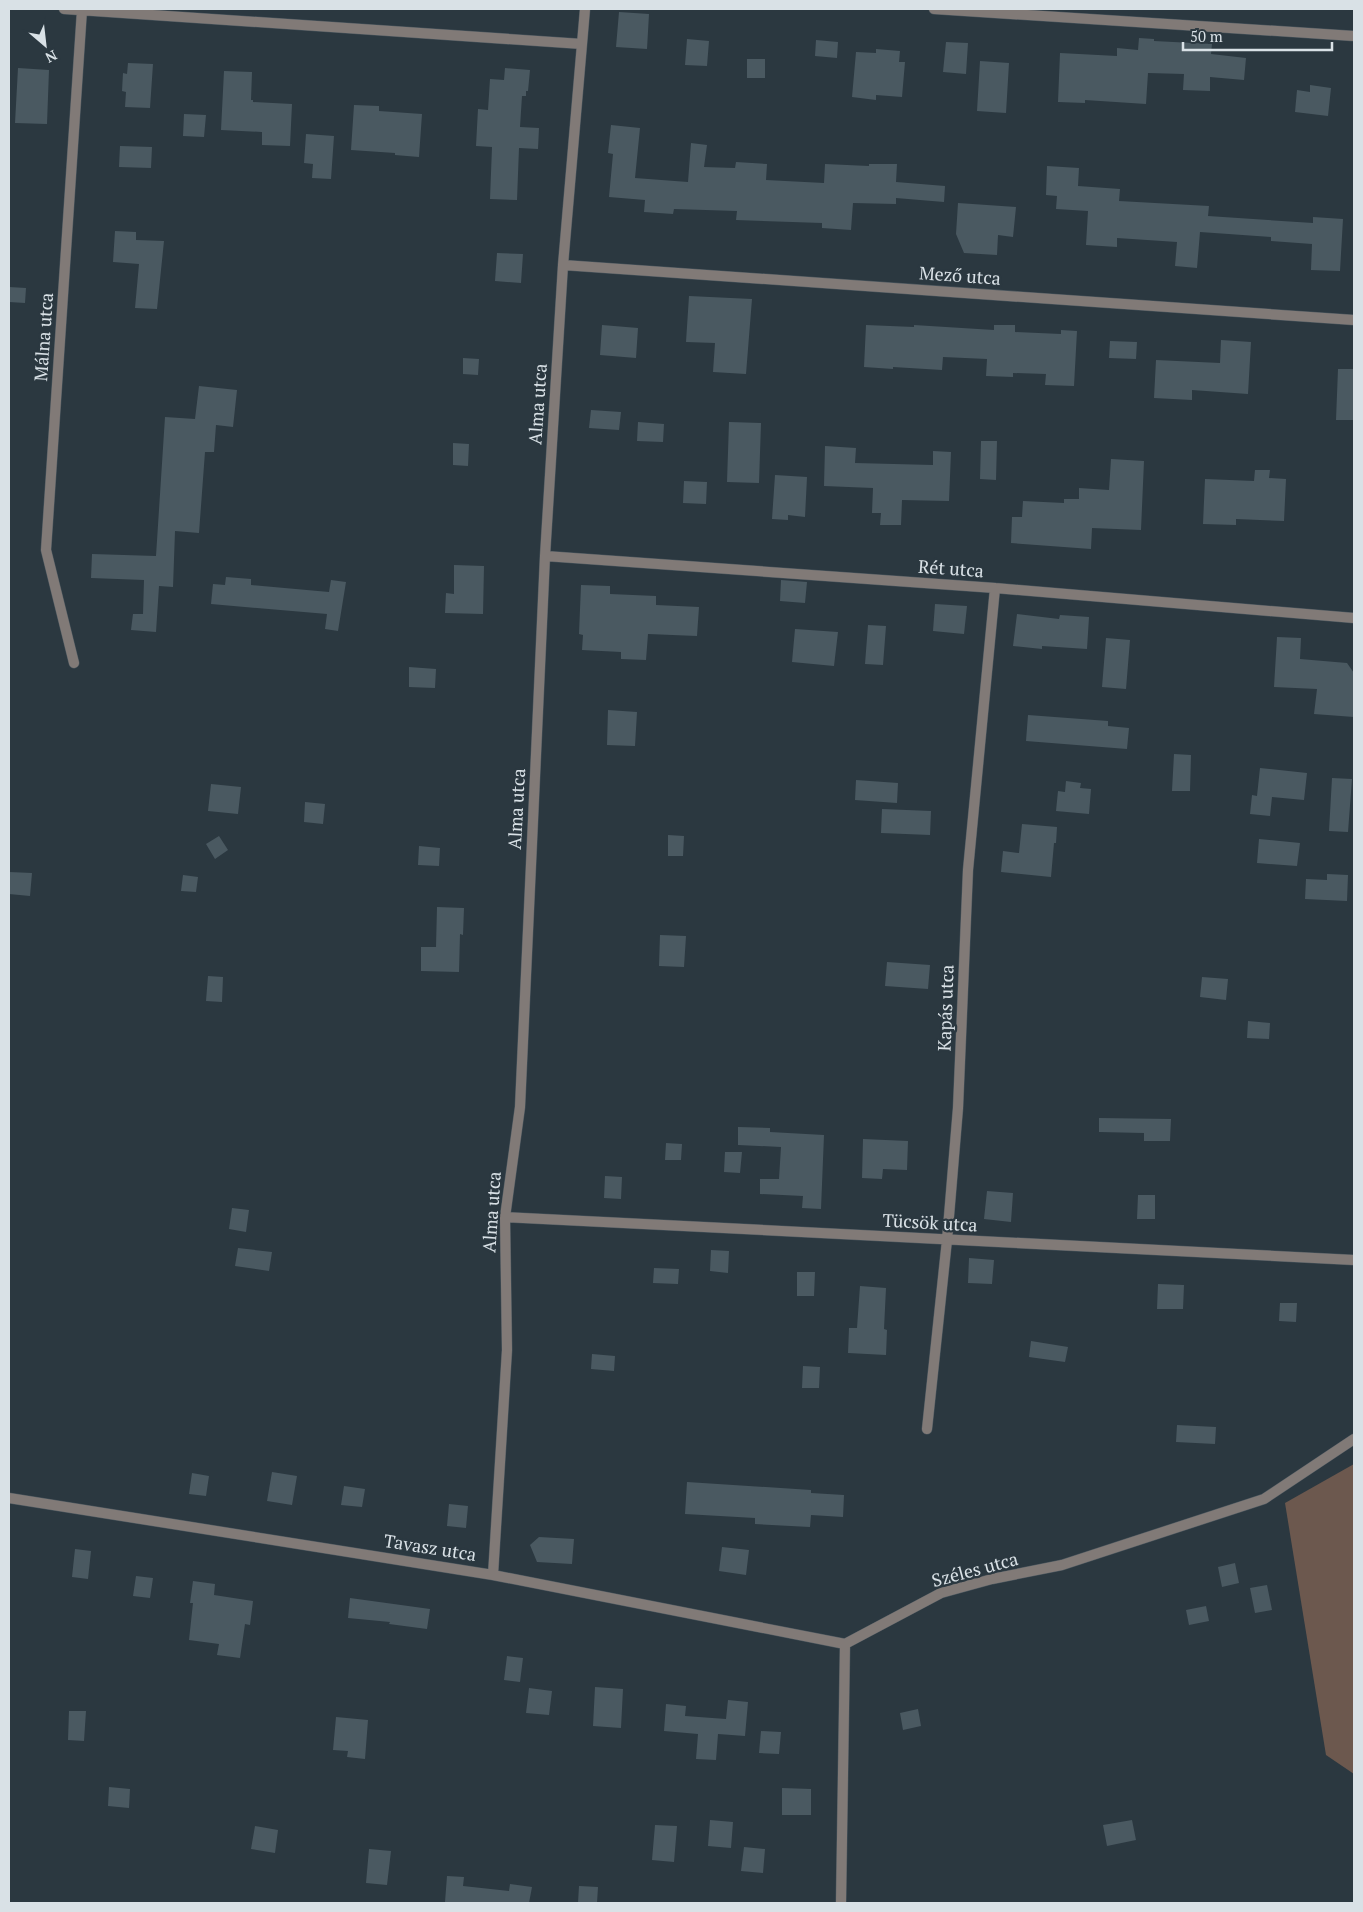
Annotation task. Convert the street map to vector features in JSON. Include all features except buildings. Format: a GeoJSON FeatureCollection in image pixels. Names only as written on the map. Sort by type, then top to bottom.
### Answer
{"type":"FeatureCollection","features":[{"type":"Feature","properties":{"kind":"street"},"geometry":{"type":"LineString","coordinates":[[64,9],[106,10],[582,44]]}},
{"type":"Feature","properties":{"kind":"street","name":"Alma utca"},"geometry":{"type":"LineString","coordinates":[[493,1575],[507,1350],[504,1217],[520,1107],[545,556],[563,264],[585,9]]}},
{"type":"Feature","properties":{"kind":"street"},"geometry":{"type":"LineString","coordinates":[[934,9],[1354,36]]}},
{"type":"Feature","properties":{"kind":"street","name":"Málna utca"},"geometry":{"type":"LineString","coordinates":[[74,663],[46,550],[82,10]]}},
{"type":"Feature","properties":{"kind":"street","name":"Mező utca"},"geometry":{"type":"LineString","coordinates":[[563,264],[1354,320]]}},
{"type":"Feature","properties":{"kind":"street","name":"Rét utca"},"geometry":{"type":"LineString","coordinates":[[545,556],[995,588],[1354,618]]}},
{"type":"Feature","properties":{"kind":"street","name":"Kapás utca"},"geometry":{"type":"LineString","coordinates":[[927,1429],[947,1240],[958,1108],[968,870],[995,588]]}},
{"type":"Feature","properties":{"kind":"street","name":"Tücsök utca"},"geometry":{"type":"LineString","coordinates":[[504,1217],[1354,1260]]}},
{"type":"Feature","properties":{"kind":"street","name":"Széles utca"},"geometry":{"type":"LineString","coordinates":[[845,1644],[941,1592],[992,1579],[1062,1565],[1264,1499],[1354,1439]]}},
{"type":"Feature","properties":{"kind":"street","name":"Tavasz utca"},"geometry":{"type":"LineString","coordinates":[[9,1498],[493,1575],[845,1644]]}},
{"type":"Feature","properties":{"kind":"street"},"geometry":{"type":"LineString","coordinates":[[841,1903],[845,1644]]}},
{"type":"Feature","properties":{"kind":"shaded area"},"geometry":{"type":"Polygon","coordinates":[[[1354,1464],[1354,1774],[1326,1755],[1285,1503],[1354,1464]]]}}]}
